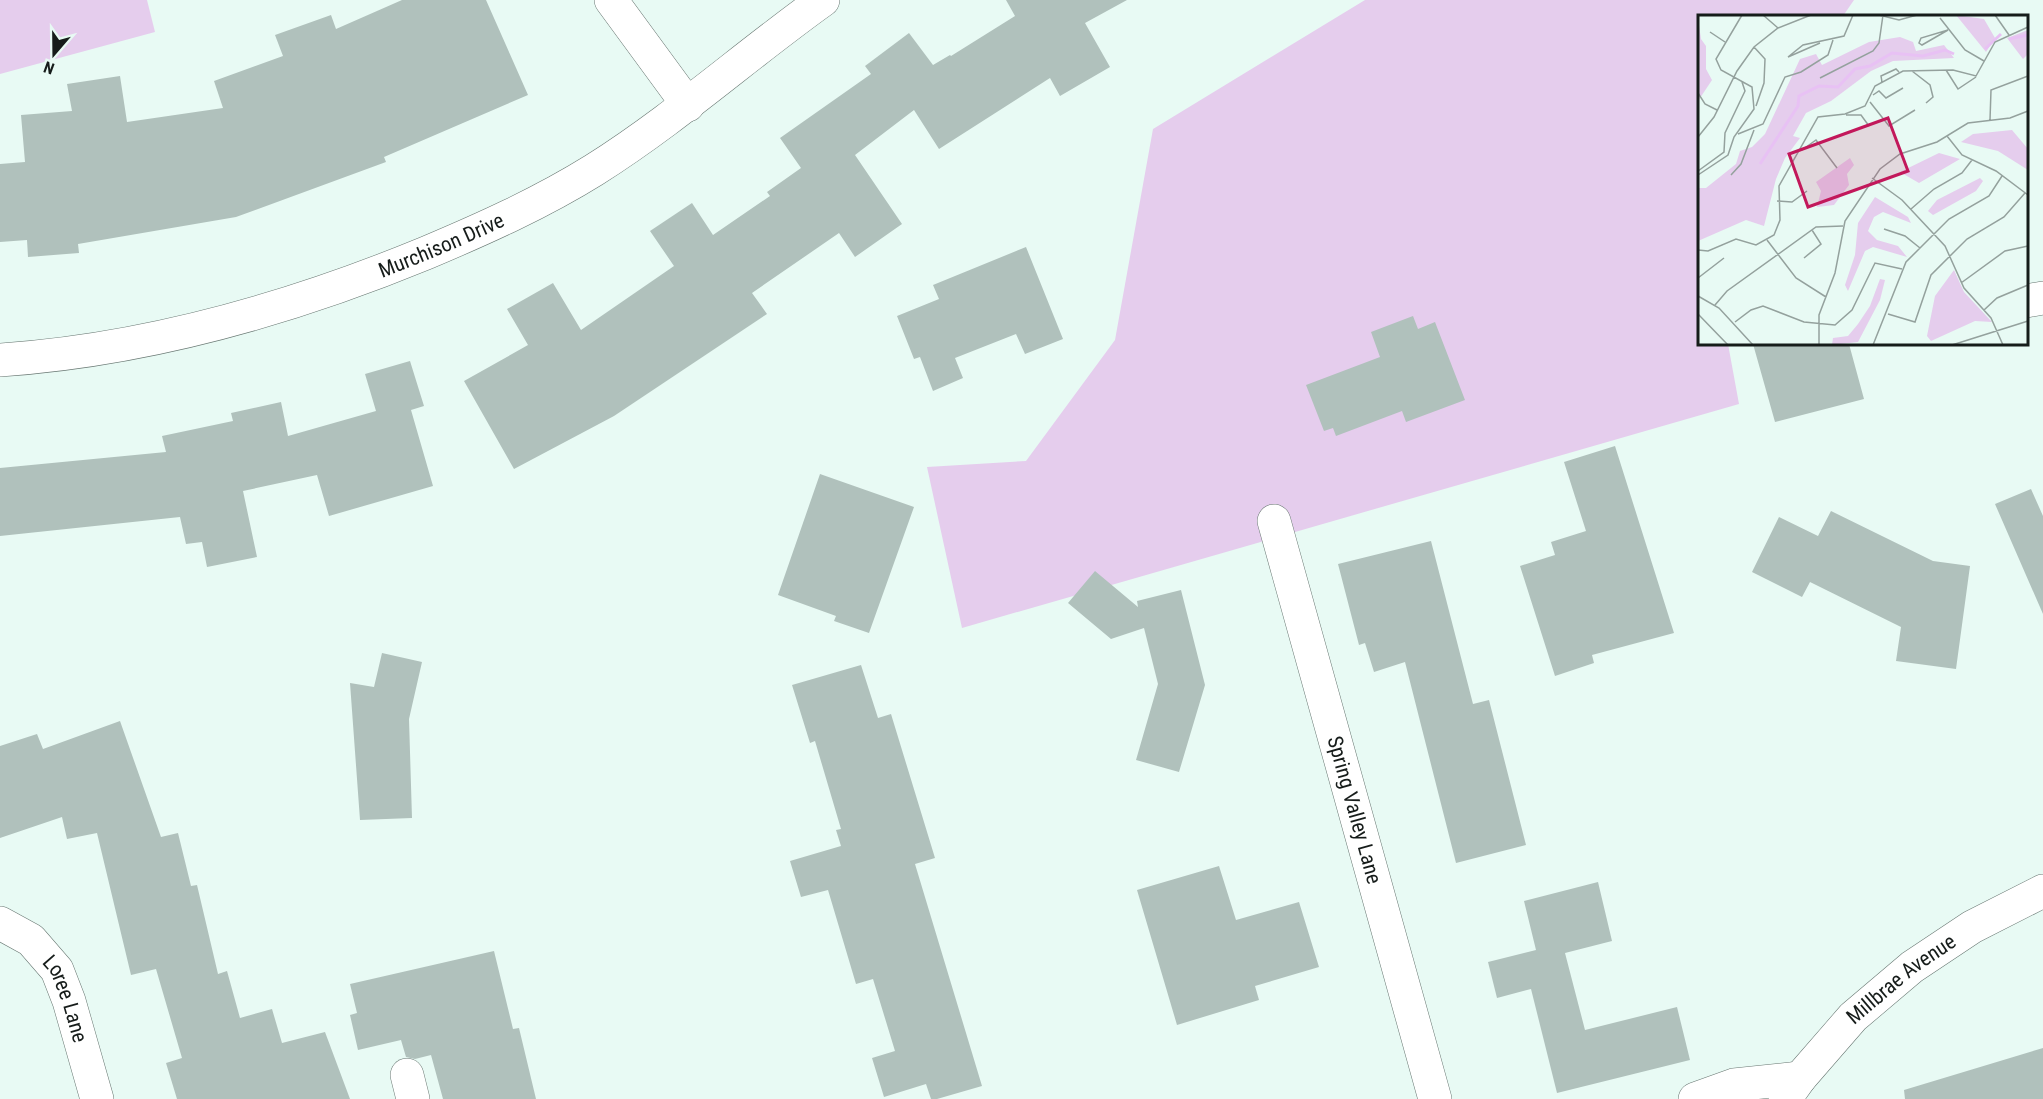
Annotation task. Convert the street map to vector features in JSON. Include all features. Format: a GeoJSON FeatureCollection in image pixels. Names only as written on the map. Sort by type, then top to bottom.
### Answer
{"type":"FeatureCollection","features":[{"type":"Feature","properties":{"kind":"street"},"geometry":{"type":"LineString","coordinates":[[611,0],[688,105]]}},
{"type":"Feature","properties":{"kind":"street","name":"Murchison Drive"},"geometry":{"type":"LineString","coordinates":[[0,360],[34,358],[154,339],[266,311],[380,272],[492,225],[594,170],[688,105],[823,0]]}},
{"type":"Feature","properties":{"kind":"street"},"geometry":{"type":"LineString","coordinates":[[2028,301],[2043,298]]}},
{"type":"Feature","properties":{"kind":"street","name":"Spring Valley Lane"},"geometry":{"type":"LineString","coordinates":[[1274,521],[1435,1099]]}},
{"type":"Feature","properties":{"kind":"street","name":"Millbrae Avenue"},"geometry":{"type":"LineString","coordinates":[[1793,1089],[1853,1017],[1912,967],[1972,927],[2043,891]]}},
{"type":"Feature","properties":{"kind":"street","name":"Loree Lane"},"geometry":{"type":"LineString","coordinates":[[0,923],[31,940],[57,970],[69,1001],[98,1099]]}},
{"type":"Feature","properties":{"kind":"street"},"geometry":{"type":"LineString","coordinates":[[1695,1099],[1734,1084],[1793,1089]]}},
{"type":"Feature","properties":{"kind":"shaded area"},"geometry":{"type":"Polygon","coordinates":[[[0,0],[147,0],[155,32],[0,74],[0,0]]]}},
{"type":"Feature","properties":{"kind":"shaded area"},"geometry":{"type":"Polygon","coordinates":[[[1365,0],[1854,0],[1844,15],[1698,15],[1698,345],[1728,345],[1739,404],[962,628],[927,467],[1026,461],[1115,340],[1153,129],[1365,0]]]}},
{"type":"Feature","properties":{"kind":"building"},"geometry":{"type":"Polygon","coordinates":[[[402,0],[486,0],[528,95],[384,157],[386,162],[236,217],[78,244],[79,253],[28,257],[27,240],[0,242],[0,164],[25,162],[21,115],[72,111],[67,84],[120,76],[127,122],[223,108],[214,81],[283,56],[275,35],[331,15],[336,29],[402,0]]]}},
{"type":"Feature","properties":{"kind":"building"},"geometry":{"type":"Polygon","coordinates":[[[1006,0],[1127,0],[1085,23],[1110,67],[1060,96],[1050,78],[939,149],[914,110],[855,155],[902,224],[855,257],[839,233],[752,293],[767,314],[614,416],[514,469],[464,381],[528,345],[507,309],[553,283],[581,330],[674,266],[650,231],[692,203],[713,235],[770,196],[767,192],[801,168],[780,138],[871,74],[865,66],[909,33],[933,65],[1015,16],[1006,0]]]}},
{"type":"Feature","properties":{"kind":"building"},"geometry":{"type":"Polygon","coordinates":[[[1026,247],[1063,339],[1025,354],[1016,334],[955,358],[963,378],[933,391],[920,357],[914,359],[897,316],[939,299],[933,285],[1026,247]]]}},
{"type":"Feature","properties":{"kind":"building"},"geometry":{"type":"Polygon","coordinates":[[[1413,316],[1418,329],[1435,322],[1465,400],[1406,422],[1402,411],[1336,436],[1333,428],[1324,431],[1306,385],[1380,357],[1371,332],[1413,316]]]}},
{"type":"Feature","properties":{"kind":"building"},"geometry":{"type":"Polygon","coordinates":[[[1753,345],[1849,345],[1864,399],[1775,422],[1753,345]]]}},
{"type":"Feature","properties":{"kind":"building"},"geometry":{"type":"Polygon","coordinates":[[[410,361],[424,406],[411,410],[433,486],[329,516],[317,475],[243,491],[257,557],[207,567],[202,542],[186,544],[180,517],[0,536],[0,468],[166,452],[162,436],[233,421],[231,413],[281,402],[288,436],[376,411],[365,374],[410,361]]]}},
{"type":"Feature","properties":{"kind":"building"},"geometry":{"type":"Polygon","coordinates":[[[1615,446],[1674,633],[1592,655],[1594,663],[1555,676],[1520,566],[1555,555],[1551,542],[1586,531],[1564,462],[1615,446]]]}},
{"type":"Feature","properties":{"kind":"building"},"geometry":{"type":"Polygon","coordinates":[[[820,474],[914,507],[869,633],[834,621],[836,616],[778,595],[820,474]]]}},
{"type":"Feature","properties":{"kind":"building"},"geometry":{"type":"Polygon","coordinates":[[[2031,489],[2043,516],[2043,614],[1995,504],[2031,489]]]}},
{"type":"Feature","properties":{"kind":"building"},"geometry":{"type":"Polygon","coordinates":[[[1831,511],[1933,561],[1970,566],[1956,669],[1896,661],[1901,627],[1810,582],[1802,597],[1752,572],[1779,517],[1818,536],[1831,511]]]}},
{"type":"Feature","properties":{"kind":"building"},"geometry":{"type":"Polygon","coordinates":[[[1431,541],[1473,704],[1489,700],[1526,845],[1456,863],[1405,662],[1374,672],[1365,643],[1359,645],[1338,564],[1431,541]]]}},
{"type":"Feature","properties":{"kind":"building"},"geometry":{"type":"Polygon","coordinates":[[[1095,571],[1138,607],[1137,601],[1181,590],[1205,685],[1179,772],[1136,760],[1158,684],[1144,628],[1111,639],[1068,603],[1095,571]]]}},
{"type":"Feature","properties":{"kind":"building"},"geometry":{"type":"Polygon","coordinates":[[[382,653],[422,662],[409,719],[412,818],[360,820],[350,683],[374,687],[382,653]]]}},
{"type":"Feature","properties":{"kind":"building"},"geometry":{"type":"Polygon","coordinates":[[[861,665],[878,718],[891,714],[935,858],[915,864],[982,1086],[937,1099],[931,1099],[926,1084],[884,1097],[872,1058],[895,1051],[873,979],[856,984],[828,890],[801,897],[790,861],[841,846],[836,830],[841,829],[815,741],[810,743],[792,685],[861,665]]]}},
{"type":"Feature","properties":{"kind":"building"},"geometry":{"type":"Polygon","coordinates":[[[120,721],[161,837],[178,833],[191,886],[197,885],[218,974],[227,971],[240,1018],[272,1009],[282,1043],[325,1032],[350,1099],[177,1099],[166,1063],[182,1058],[156,969],[131,975],[97,833],[67,839],[62,817],[0,838],[0,746],[37,734],[43,749],[120,721]]]}},
{"type":"Feature","properties":{"kind":"building"},"geometry":{"type":"Polygon","coordinates":[[[1219,866],[1236,920],[1299,902],[1319,967],[1255,986],[1259,1000],[1177,1025],[1137,890],[1219,866]]]}},
{"type":"Feature","properties":{"kind":"building"},"geometry":{"type":"Polygon","coordinates":[[[1598,882],[1612,941],[1565,953],[1585,1030],[1677,1007],[1690,1060],[1557,1093],[1531,989],[1497,998],[1488,962],[1536,950],[1524,901],[1598,882]]]}},
{"type":"Feature","properties":{"kind":"building"},"geometry":{"type":"Polygon","coordinates":[[[494,951],[513,1029],[519,1028],[536,1099],[443,1099],[431,1055],[415,1059],[406,1057],[401,1040],[358,1050],[350,1015],[357,1013],[350,984],[494,951]]]}},
{"type":"Feature","properties":{"kind":"building"},"geometry":{"type":"Polygon","coordinates":[[[2043,1048],[2043,1099],[1905,1099],[1904,1090],[2043,1048]]]}}]}
